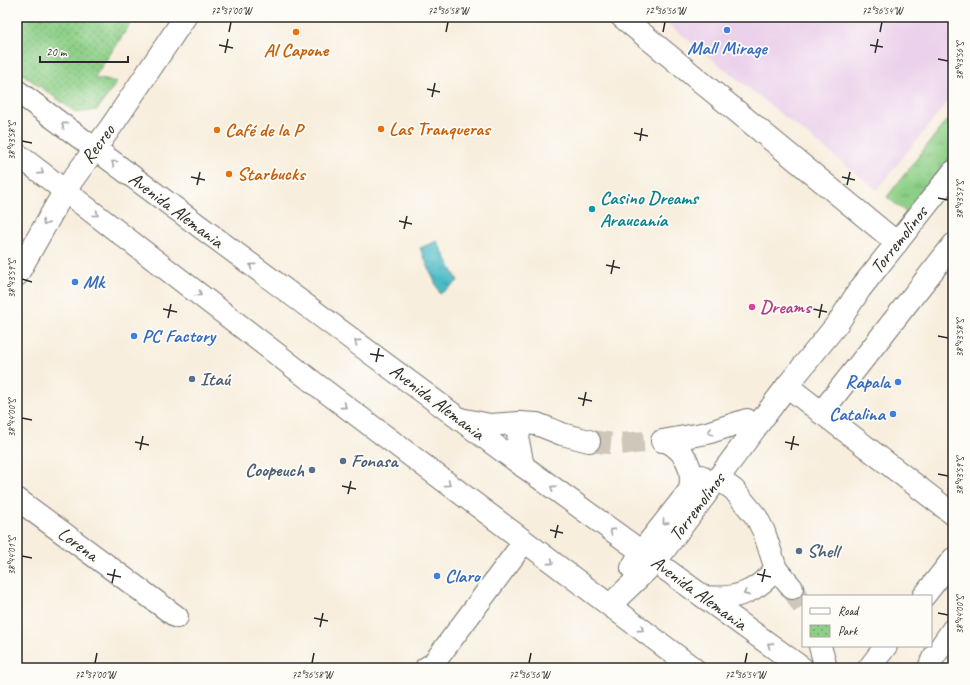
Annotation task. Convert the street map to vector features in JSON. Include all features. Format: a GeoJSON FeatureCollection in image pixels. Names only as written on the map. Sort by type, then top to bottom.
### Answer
{"type":"FeatureCollection","features":[{"type":"Feature","properties":{"kind":"main road","name":"Recreo"},"geometry":{"type":"LineString","coordinates":[[17,275],[65,190],[96,148],[185,17]]}},
{"type":"Feature","properties":{"kind":"main road"},"geometry":{"type":"LineString","coordinates":[[622,17],[897,243]]}},
{"type":"Feature","properties":{"kind":"main road","name":"Avenida Alemania"},"geometry":{"type":"LineString","coordinates":[[17,91],[96,148],[523,466],[802,668]]}},
{"type":"Feature","properties":{"kind":"main road"},"geometry":{"type":"LineString","coordinates":[[17,154],[313,382],[692,668]]}},
{"type":"Feature","properties":{"kind":"main road","name":"Torremolinos"},"geometry":{"type":"LineString","coordinates":[[610,606],[648,557],[718,478],[787,386],[838,323],[860,289],[953,172]]}},
{"type":"Feature","properties":{"kind":"main road"},"geometry":{"type":"LineString","coordinates":[[821,413],[953,245]]}},
{"type":"Feature","properties":{"kind":"main road","name":"Torremolinos"},"geometry":{"type":"LineString","coordinates":[[648,557],[690,490],[830,316],[860,289]]}},
{"type":"Feature","properties":{"kind":"main road"},"geometry":{"type":"LineString","coordinates":[[787,386],[953,514]]}},
{"type":"Feature","properties":{"kind":"main road"},"geometry":{"type":"LineString","coordinates":[[460,419],[490,425],[520,423],[537,424],[562,434],[588,441]]}},
{"type":"Feature","properties":{"kind":"main road"},"geometry":{"type":"LineString","coordinates":[[690,490],[691,470],[687,460],[682,452],[664,441],[707,433],[747,420]]}},
{"type":"Feature","properties":{"kind":"main road"},"geometry":{"type":"LineString","coordinates":[[520,423],[518,441],[523,466]]}},
{"type":"Feature","properties":{"kind":"main road"},"geometry":{"type":"LineString","coordinates":[[718,478],[734,490],[757,518],[764,532],[776,569],[792,588]]}},
{"type":"Feature","properties":{"kind":"main road","name":"Lorena"},"geometry":{"type":"LineString","coordinates":[[17,499],[177,617]]}},
{"type":"Feature","properties":{"kind":"main road"},"geometry":{"type":"LineString","coordinates":[[426,668],[433,664],[524,542]]}},
{"type":"Feature","properties":{"kind":"main road"},"geometry":{"type":"LineString","coordinates":[[925,595],[953,559]]}},
{"type":"Feature","properties":{"kind":"main road"},"geometry":{"type":"LineString","coordinates":[[704,597],[722,598],[739,596],[756,588],[767,580],[776,569]]}},
{"type":"Feature","properties":{"kind":"main road"},"geometry":{"type":"LineString","coordinates":[[928,668],[953,629]]}},
{"type":"Feature","properties":{"kind":"main road"},"geometry":{"type":"LineString","coordinates":[[820,647],[826,668]]}},
{"type":"Feature","properties":{"kind":"main road"},"geometry":{"type":"LineString","coordinates":[[869,668],[885,647]]}},
{"type":"Feature","properties":{"kind":"shaded area"},"geometry":{"type":"Polygon","coordinates":[[[659,17],[953,17],[953,95],[877,190],[659,17]]]}},
{"type":"Feature","properties":{"kind":"green space"},"geometry":{"type":"Polygon","coordinates":[[[17,17],[135,17],[94,78],[117,82],[97,110],[77,113],[17,70],[17,17]]]}},
{"type":"Feature","properties":{"kind":"green space"},"geometry":{"type":"Polygon","coordinates":[[[953,112],[953,153],[907,213],[887,197],[953,112]]]}},
{"type":"Feature","properties":{"kind":"water"},"geometry":{"type":"Polygon","coordinates":[[[437,241],[458,281],[440,294],[420,248],[437,241]]]}},
{"type":"Feature","properties":{"kind":"tunnel"},"geometry":{"type":"LineString","coordinates":[[589,441],[617,444],[662,441]]}},
{"type":"Feature","properties":{"kind":"tunnel"},"geometry":{"type":"LineString","coordinates":[[792,588],[802,605]]}},
{"type":"Feature","properties":{"kind":"place","name":"Mall Mirage"},"geometry":{"type":"Point","coordinates":[727,30]}},
{"type":"Feature","properties":{"kind":"place","name":"Al Capone"},"geometry":{"type":"Point","coordinates":[296,32]}},
{"type":"Feature","properties":{"kind":"place","name":"Las Tranqueras"},"geometry":{"type":"Point","coordinates":[381,129]}},
{"type":"Feature","properties":{"kind":"place","name":"Café de la P"},"geometry":{"type":"Point","coordinates":[217,130]}},
{"type":"Feature","properties":{"kind":"place","name":"Starbucks"},"geometry":{"type":"Point","coordinates":[229,174]}},
{"type":"Feature","properties":{"kind":"place","name":"Casino Dreams Araucanía"},"geometry":{"type":"Point","coordinates":[592,209]}},
{"type":"Feature","properties":{"kind":"place","name":"Mk"},"geometry":{"type":"Point","coordinates":[75,282]}},
{"type":"Feature","properties":{"kind":"place","name":"Dreams"},"geometry":{"type":"Point","coordinates":[752,307]}},
{"type":"Feature","properties":{"kind":"place","name":"PC Factory"},"geometry":{"type":"Point","coordinates":[134,336]}},
{"type":"Feature","properties":{"kind":"place","name":"Itaú"},"geometry":{"type":"Point","coordinates":[192,379]}},
{"type":"Feature","properties":{"kind":"place","name":"Rapala"},"geometry":{"type":"Point","coordinates":[898,382]}},
{"type":"Feature","properties":{"kind":"place","name":"Catalina"},"geometry":{"type":"Point","coordinates":[893,414]}},
{"type":"Feature","properties":{"kind":"place","name":"Fonasa"},"geometry":{"type":"Point","coordinates":[343,461]}},
{"type":"Feature","properties":{"kind":"place","name":"Coopeuch"},"geometry":{"type":"Point","coordinates":[312,470]}},
{"type":"Feature","properties":{"kind":"place","name":"Shell"},"geometry":{"type":"Point","coordinates":[799,551]}},
{"type":"Feature","properties":{"kind":"place","name":"Claro"},"geometry":{"type":"Point","coordinates":[437,576]}}]}
